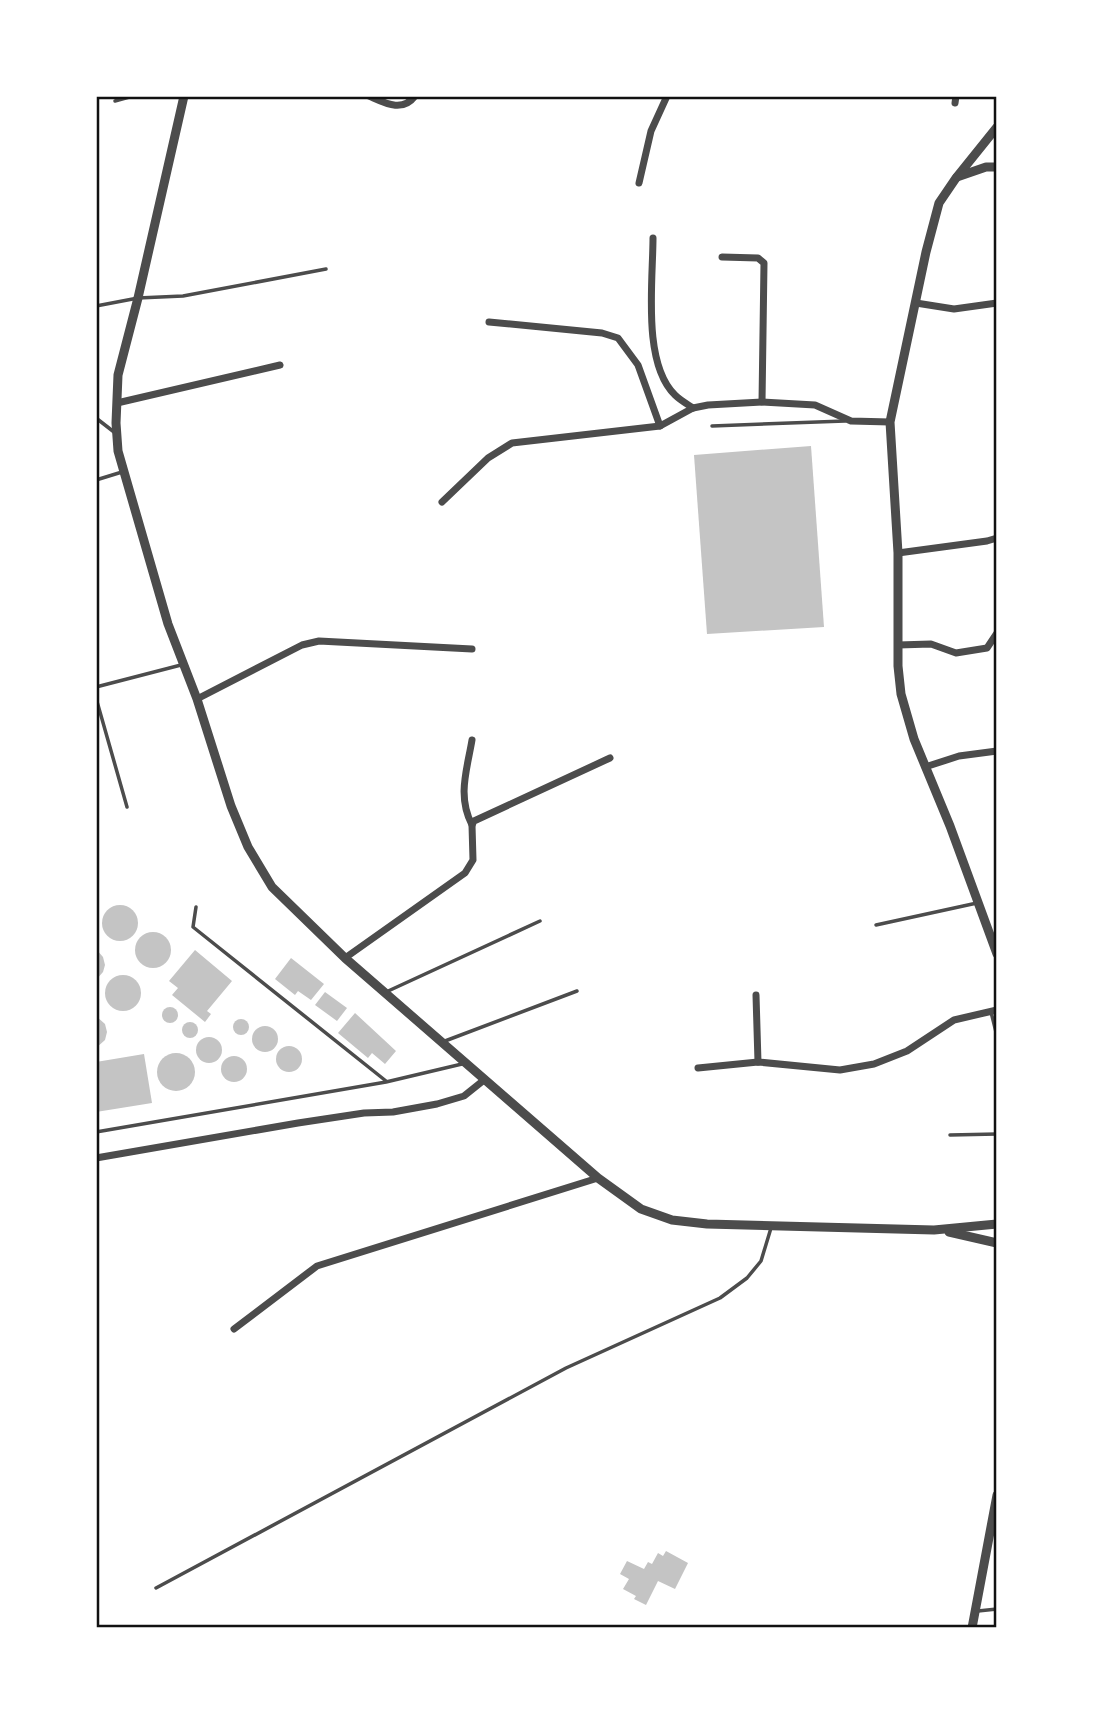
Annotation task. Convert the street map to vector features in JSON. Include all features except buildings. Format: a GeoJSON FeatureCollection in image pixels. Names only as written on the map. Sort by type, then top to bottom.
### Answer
{"type":"FeatureCollection","features":[{"type":"Feature","properties":{"kind":"street"},"geometry":{"type":"LineString","coordinates":[[184,96],[118,374],[116,433],[122,472],[160,599],[197,699],[231,806],[258,866],[288,904],[384,993],[598,1178],[641,1209],[672,1220],[707,1224],[934,1230],[997,1224]]}},
{"type":"Feature","properties":{"kind":"street"},"geometry":{"type":"LineString","coordinates":[[369,96],[393,106],[402,106],[415,96]]}},
{"type":"Feature","properties":{"kind":"street"},"geometry":{"type":"LineString","coordinates":[[639,183],[651,131],[667,96]]}},
{"type":"Feature","properties":{"kind":"street"},"geometry":{"type":"LineString","coordinates":[[997,127],[939,203],[890,422],[898,553],[901,694],[908,722],[997,954]]}},
{"type":"Feature","properties":{"kind":"street"},"geometry":{"type":"LineString","coordinates":[[988,139],[997,145]]}},
{"type":"Feature","properties":{"kind":"street"},"geometry":{"type":"LineString","coordinates":[[956,178],[986,167],[997,167]]}},
{"type":"Feature","properties":{"kind":"street"},"geometry":{"type":"LineString","coordinates":[[653,238],[653,340],[660,371],[674,394],[693,408]]}},
{"type":"Feature","properties":{"kind":"street"},"geometry":{"type":"LineString","coordinates":[[722,257],[758,258],[764,263],[762,402]]}},
{"type":"Feature","properties":{"kind":"street"},"geometry":{"type":"LineString","coordinates":[[916,303],[954,309],[997,303]]}},
{"type":"Feature","properties":{"kind":"street"},"geometry":{"type":"LineString","coordinates":[[489,322],[602,333],[618,338],[638,365],[660,426]]}},
{"type":"Feature","properties":{"kind":"street"},"geometry":{"type":"LineString","coordinates":[[117,402],[280,365]]}},
{"type":"Feature","properties":{"kind":"street"},"geometry":{"type":"LineString","coordinates":[[442,502],[488,458],[512,443],[660,426],[693,408],[762,402],[815,405],[850,421],[890,422]]}},
{"type":"Feature","properties":{"kind":"street"},"geometry":{"type":"LineString","coordinates":[[898,553],[997,538]]}},
{"type":"Feature","properties":{"kind":"street"},"geometry":{"type":"LineString","coordinates":[[898,645],[931,644],[956,653],[987,648],[997,633]]}},
{"type":"Feature","properties":{"kind":"street"},"geometry":{"type":"LineString","coordinates":[[197,699],[302,645],[319,640],[472,649]]}},
{"type":"Feature","properties":{"kind":"street"},"geometry":{"type":"LineString","coordinates":[[345,958],[465,873],[473,860],[472,825],[463,799],[472,740]]}},
{"type":"Feature","properties":{"kind":"street"},"geometry":{"type":"LineString","coordinates":[[925,767],[959,756],[997,751]]}},
{"type":"Feature","properties":{"kind":"street"},"geometry":{"type":"LineString","coordinates":[[472,825],[478,818],[610,758]]}},
{"type":"Feature","properties":{"kind":"street"},"geometry":{"type":"LineString","coordinates":[[756,995],[758,1062]]}},
{"type":"Feature","properties":{"kind":"street"},"geometry":{"type":"LineString","coordinates":[[698,1069],[758,1062],[840,1070],[874,1065],[906,1051],[954,1020],[994,1011]]}},
{"type":"Feature","properties":{"kind":"street"},"geometry":{"type":"LineString","coordinates":[[96,1158],[298,1123],[438,1104],[464,1096],[484,1080]]}},
{"type":"Feature","properties":{"kind":"street"},"geometry":{"type":"LineString","coordinates":[[234,1328],[317,1266],[598,1178]]}},
{"type":"Feature","properties":{"kind":"street"},"geometry":{"type":"LineString","coordinates":[[934,1230],[997,1243]]}},
{"type":"Feature","properties":{"kind":"street"},"geometry":{"type":"LineString","coordinates":[[972,1628],[997,1495]]}},
{"type":"Feature","properties":{"kind":"lane"},"geometry":{"type":"LineString","coordinates":[[115,101],[133,96]]}},
{"type":"Feature","properties":{"kind":"lane"},"geometry":{"type":"LineString","coordinates":[[96,306],[138,298],[183,296],[326,269]]}},
{"type":"Feature","properties":{"kind":"lane"},"geometry":{"type":"LineString","coordinates":[[96,418],[116,433]]}},
{"type":"Feature","properties":{"kind":"lane"},"geometry":{"type":"LineString","coordinates":[[712,426],[850,421]]}},
{"type":"Feature","properties":{"kind":"lane"},"geometry":{"type":"LineString","coordinates":[[96,480],[122,472]]}},
{"type":"Feature","properties":{"kind":"lane"},"geometry":{"type":"LineString","coordinates":[[96,687],[183,665]]}},
{"type":"Feature","properties":{"kind":"lane"},"geometry":{"type":"LineString","coordinates":[[96,698],[127,807]]}},
{"type":"Feature","properties":{"kind":"lane"},"geometry":{"type":"LineString","coordinates":[[876,925],[979,902]]}},
{"type":"Feature","properties":{"kind":"lane"},"geometry":{"type":"LineString","coordinates":[[196,906],[193,927],[386,1082]]}},
{"type":"Feature","properties":{"kind":"lane"},"geometry":{"type":"LineString","coordinates":[[384,993],[540,921]]}},
{"type":"Feature","properties":{"kind":"lane"},"geometry":{"type":"LineString","coordinates":[[443,1042],[577,991]]}},
{"type":"Feature","properties":{"kind":"lane"},"geometry":{"type":"LineString","coordinates":[[994,1011],[997,1036]]}},
{"type":"Feature","properties":{"kind":"lane"},"geometry":{"type":"LineString","coordinates":[[96,1132],[386,1082],[465,1063]]}},
{"type":"Feature","properties":{"kind":"lane"},"geometry":{"type":"LineString","coordinates":[[950,1135],[997,1134]]}},
{"type":"Feature","properties":{"kind":"lane"},"geometry":{"type":"LineString","coordinates":[[156,1588],[566,1368],[720,1298],[747,1278],[761,1261],[771,1226]]}},
{"type":"Feature","properties":{"kind":"lane"},"geometry":{"type":"LineString","coordinates":[[975,1612],[997,1609]]}}]}
